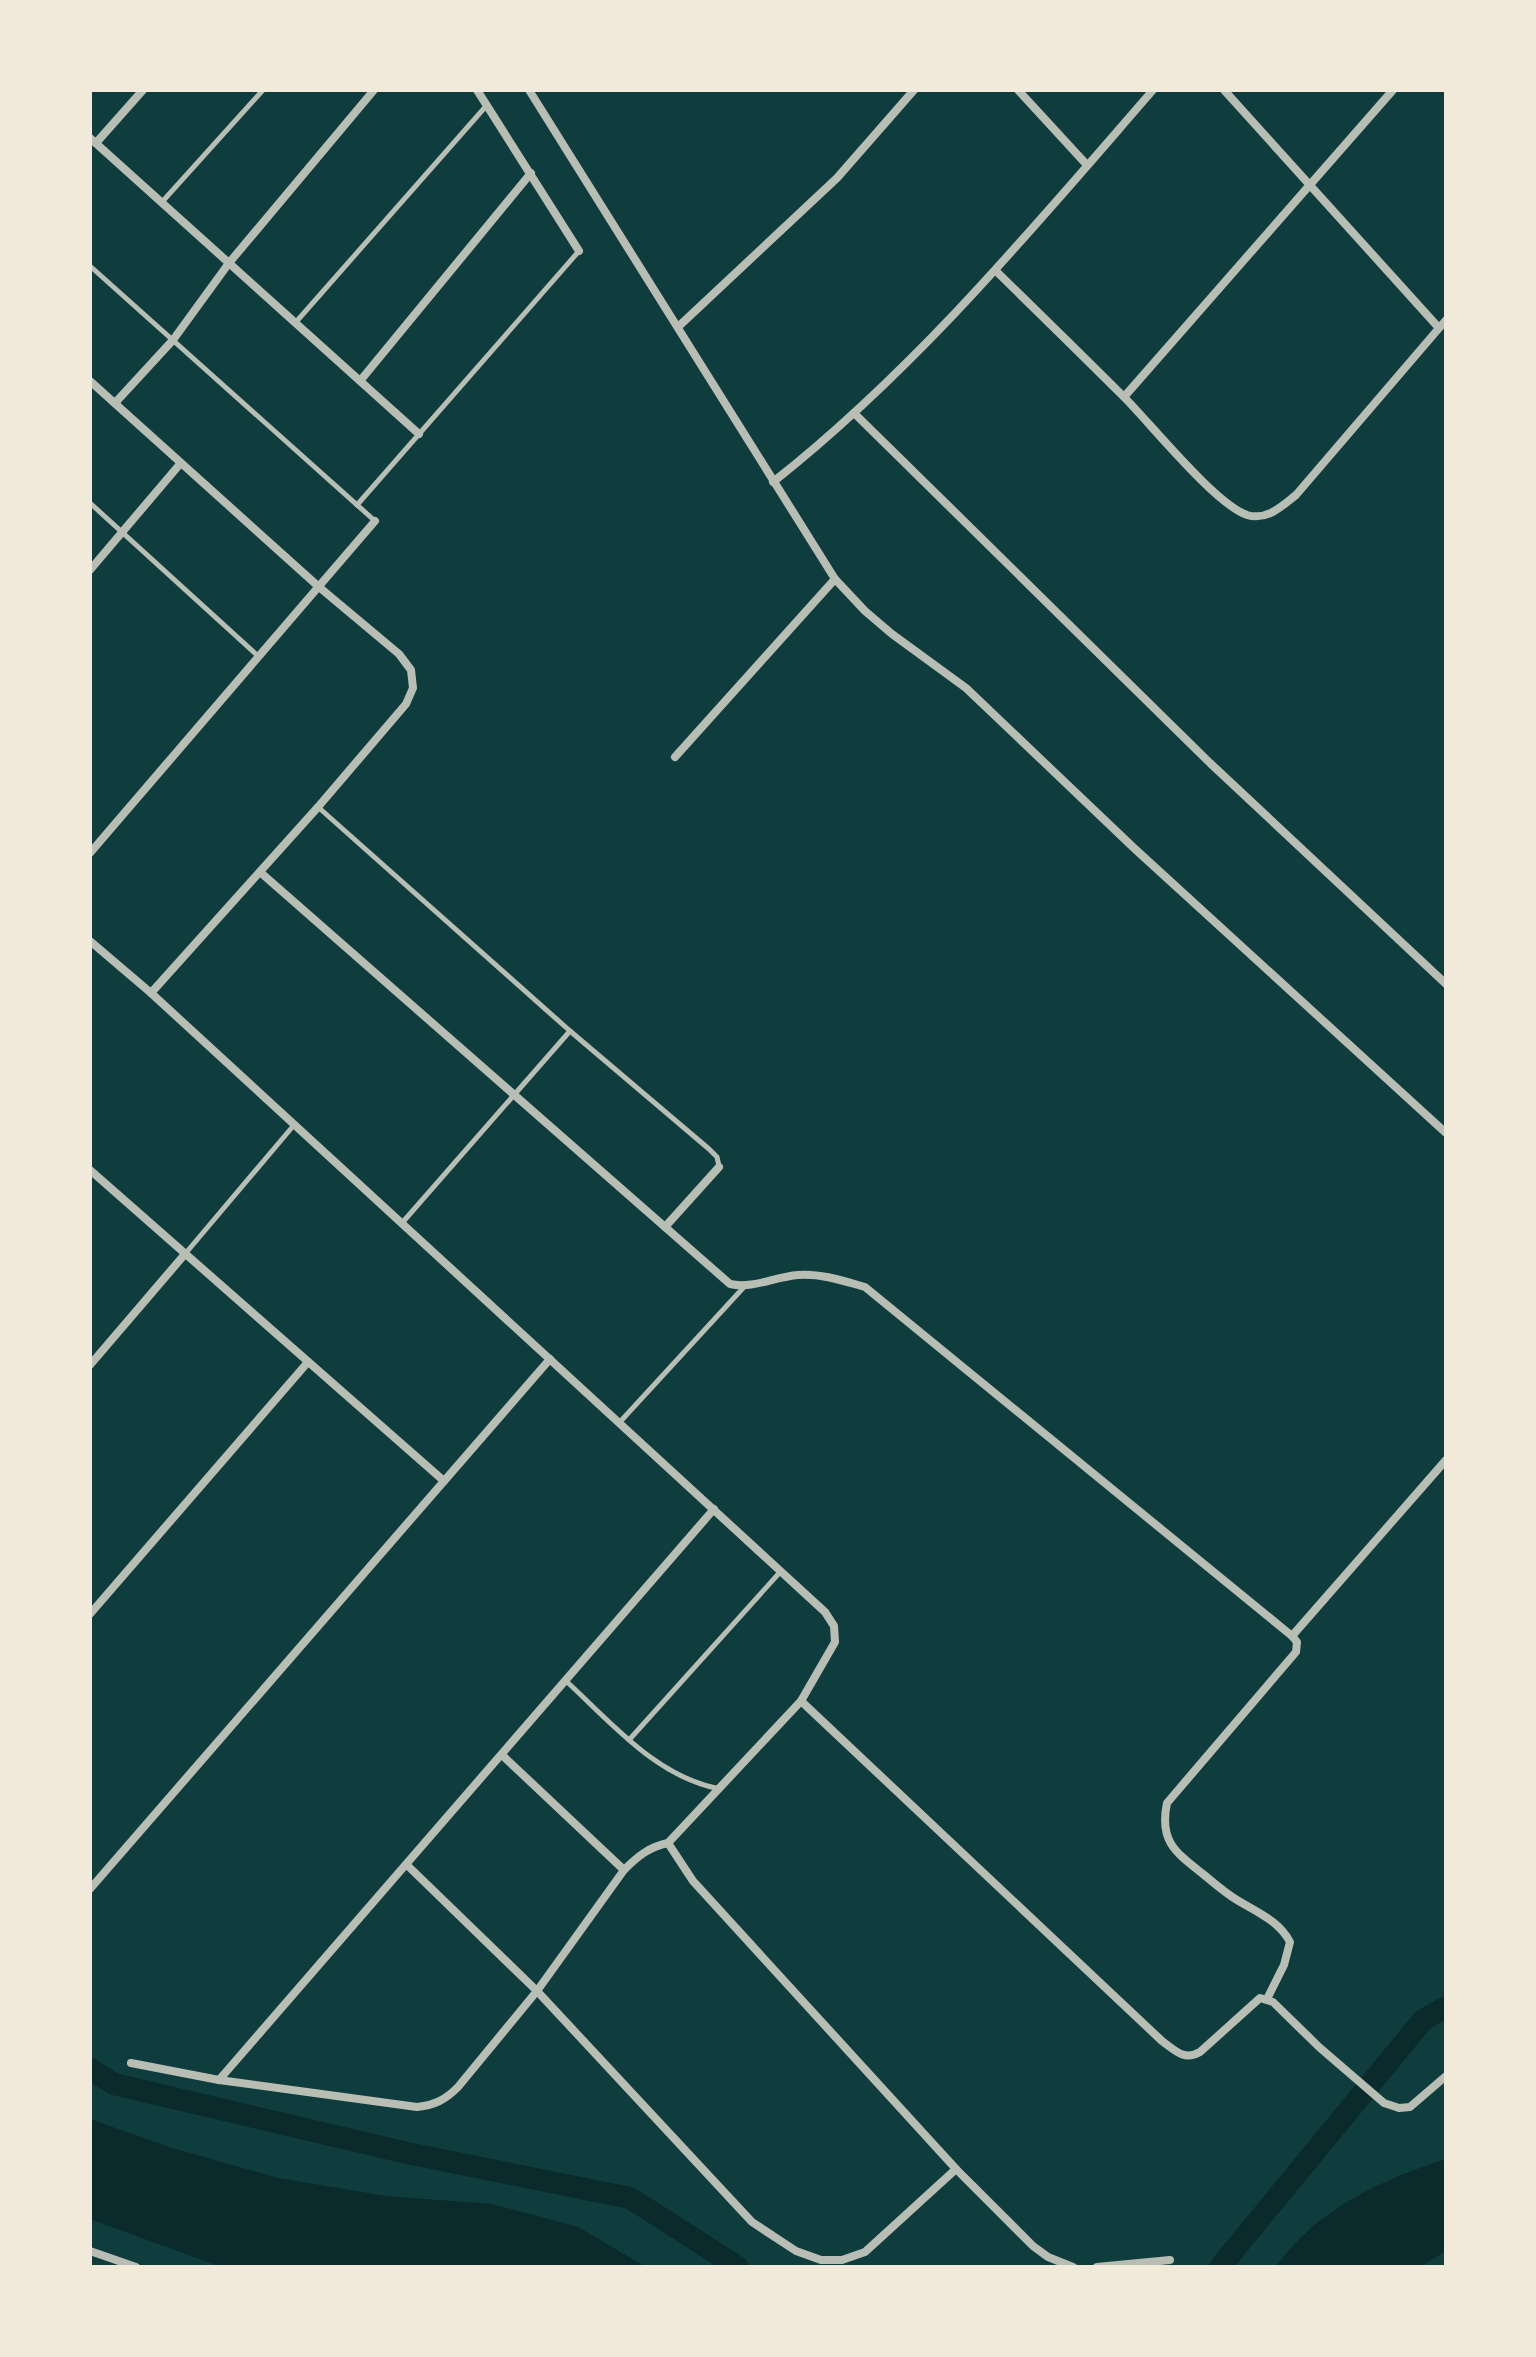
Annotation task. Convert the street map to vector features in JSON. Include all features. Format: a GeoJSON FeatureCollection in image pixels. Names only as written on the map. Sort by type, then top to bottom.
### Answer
{"type":"FeatureCollection","features":[{"type":"Feature","properties":{"kind":"street"},"geometry":{"type":"LineString","coordinates":[[143,90],[93,141],[419,434]]}},
{"type":"Feature","properties":{"kind":"street"},"geometry":{"type":"LineString","coordinates":[[115,403],[173,340],[229,263],[374,90]]}},
{"type":"Feature","properties":{"kind":"street"},"geometry":{"type":"LineString","coordinates":[[477,90],[579,251]]}},
{"type":"Feature","properties":{"kind":"street"},"geometry":{"type":"LineString","coordinates":[[529,90],[835,579],[892,634],[966,688],[1135,849],[1446,1133]]}},
{"type":"Feature","properties":{"kind":"street"},"geometry":{"type":"LineString","coordinates":[[678,327],[837,178],[914,90]]}},
{"type":"Feature","properties":{"kind":"street"},"geometry":{"type":"LineString","coordinates":[[1018,90],[1087,165]]}},
{"type":"Feature","properties":{"kind":"street"},"geometry":{"type":"LineString","coordinates":[[773,482],[854,413],[996,271],[1153,90]]}},
{"type":"Feature","properties":{"kind":"street"},"geometry":{"type":"LineString","coordinates":[[1224,90],[1439,328]]}},
{"type":"Feature","properties":{"kind":"street"},"geometry":{"type":"LineString","coordinates":[[1124,397],[1393,90]]}},
{"type":"Feature","properties":{"kind":"street"},"geometry":{"type":"LineString","coordinates":[[360,381],[531,173]]}},
{"type":"Feature","properties":{"kind":"street"},"geometry":{"type":"LineString","coordinates":[[996,271],[1219,496],[1249,515],[1264,516],[1296,495],[1446,320]]}},
{"type":"Feature","properties":{"kind":"street"},"geometry":{"type":"LineString","coordinates":[[90,381],[319,587],[399,654],[411,670],[413,688],[406,704],[318,807],[151,993]]}},
{"type":"Feature","properties":{"kind":"street"},"geometry":{"type":"LineString","coordinates":[[854,413],[1210,763],[1446,984]]}},
{"type":"Feature","properties":{"kind":"street"},"geometry":{"type":"LineString","coordinates":[[90,570],[180,464]]}},
{"type":"Feature","properties":{"kind":"street"},"geometry":{"type":"LineString","coordinates":[[90,853],[375,521]]}},
{"type":"Feature","properties":{"kind":"street"},"geometry":{"type":"LineString","coordinates":[[675,757],[835,579]]}},
{"type":"Feature","properties":{"kind":"street"},"geometry":{"type":"LineString","coordinates":[[260,872],[730,1284],[744,1287],[800,1275],[838,1279],[865,1287],[1292,1636],[1297,1642],[1296,1652],[1167,1803],[1163,1820],[1167,1838],[1175,1852],[1284,1931],[1290,1942],[1284,1965],[1267,1999]]}},
{"type":"Feature","properties":{"kind":"street"},"geometry":{"type":"LineString","coordinates":[[90,941],[151,993],[825,1612],[834,1626],[835,1642],[801,1701],[720,1789],[668,1843],[654,1846],[624,1870],[537,1991],[446,2099],[417,2107],[219,2080],[131,2063]]}},
{"type":"Feature","properties":{"kind":"street"},"geometry":{"type":"LineString","coordinates":[[665,1227],[719,1167]]}},
{"type":"Feature","properties":{"kind":"street"},"geometry":{"type":"LineString","coordinates":[[90,1170],[444,1481]]}},
{"type":"Feature","properties":{"kind":"street"},"geometry":{"type":"LineString","coordinates":[[90,1365],[185,1254]]}},
{"type":"Feature","properties":{"kind":"street"},"geometry":{"type":"LineString","coordinates":[[90,1889],[550,1359]]}},
{"type":"Feature","properties":{"kind":"street"},"geometry":{"type":"LineString","coordinates":[[90,1614],[308,1362]]}},
{"type":"Feature","properties":{"kind":"street"},"geometry":{"type":"LineString","coordinates":[[1292,1636],[1446,1460]]}},
{"type":"Feature","properties":{"kind":"street"},"geometry":{"type":"LineString","coordinates":[[219,2080],[714,1509]]}},
{"type":"Feature","properties":{"kind":"street"},"geometry":{"type":"LineString","coordinates":[[801,1701],[1162,2041],[1183,2056],[1191,2057],[1200,2052],[1260,1998],[1273,2002],[1384,2103],[1399,2108],[1410,2107],[1446,2076]]}},
{"type":"Feature","properties":{"kind":"street"},"geometry":{"type":"LineString","coordinates":[[502,1755],[624,1870]]}},
{"type":"Feature","properties":{"kind":"street"},"geometry":{"type":"LineString","coordinates":[[668,1843],[693,1881],[956,2169],[1033,2246],[1048,2257],[1073,2267]]}},
{"type":"Feature","properties":{"kind":"street"},"geometry":{"type":"LineString","coordinates":[[407,1865],[537,1991],[752,2222],[796,2251],[821,2260],[842,2260],[865,2252],[956,2169]]}},
{"type":"Feature","properties":{"kind":"street"},"geometry":{"type":"LineString","coordinates":[[90,2251],[136,2267]]}},
{"type":"Feature","properties":{"kind":"street"},"geometry":{"type":"LineString","coordinates":[[1097,2267],[1170,2260]]}},
{"type":"Feature","properties":{"kind":"lane"},"geometry":{"type":"LineString","coordinates":[[161,203],[263,90]]}},
{"type":"Feature","properties":{"kind":"lane"},"geometry":{"type":"LineString","coordinates":[[295,323],[487,105]]}},
{"type":"Feature","properties":{"kind":"lane"},"geometry":{"type":"LineString","coordinates":[[357,505],[579,251]]}},
{"type":"Feature","properties":{"kind":"lane"},"geometry":{"type":"LineString","coordinates":[[90,266],[375,521]]}},
{"type":"Feature","properties":{"kind":"lane"},"geometry":{"type":"LineString","coordinates":[[90,503],[259,657]]}},
{"type":"Feature","properties":{"kind":"lane"},"geometry":{"type":"LineString","coordinates":[[318,807],[570,1031],[709,1149],[717,1157],[719,1167]]}},
{"type":"Feature","properties":{"kind":"lane"},"geometry":{"type":"LineString","coordinates":[[402,1223],[570,1031]]}},
{"type":"Feature","properties":{"kind":"lane"},"geometry":{"type":"LineString","coordinates":[[185,1254],[294,1125]]}},
{"type":"Feature","properties":{"kind":"lane"},"geometry":{"type":"LineString","coordinates":[[619,1423],[744,1287]]}},
{"type":"Feature","properties":{"kind":"lane"},"geometry":{"type":"LineString","coordinates":[[629,1740],[781,1571]]}},
{"type":"Feature","properties":{"kind":"lane"},"geometry":{"type":"LineString","coordinates":[[566,1681],[629,1740],[674,1774],[697,1785],[720,1789]]}},
{"type":"Feature","properties":{"kind":"water"},"geometry":{"type":"Polygon","coordinates":[[[90,2119],[169,2147],[278,2178],[386,2196],[492,2204],[578,2227],[646,2267],[221,2267],[90,2219],[90,2119]]]}},
{"type":"Feature","properties":{"kind":"water"},"geometry":{"type":"Polygon","coordinates":[[[1446,2159],[1446,2251],[1420,2267],[1276,2267],[1310,2229],[1352,2199],[1374,2187],[1446,2159]]]}},
{"type":"Feature","properties":{"kind":"waterway"},"geometry":{"type":"LineString","coordinates":[[1220,2267],[1423,2020],[1446,2007]]}},
{"type":"Feature","properties":{"kind":"waterway"},"geometry":{"type":"LineString","coordinates":[[90,2069],[114,2084],[407,2153],[630,2198],[738,2267]]}}]}
